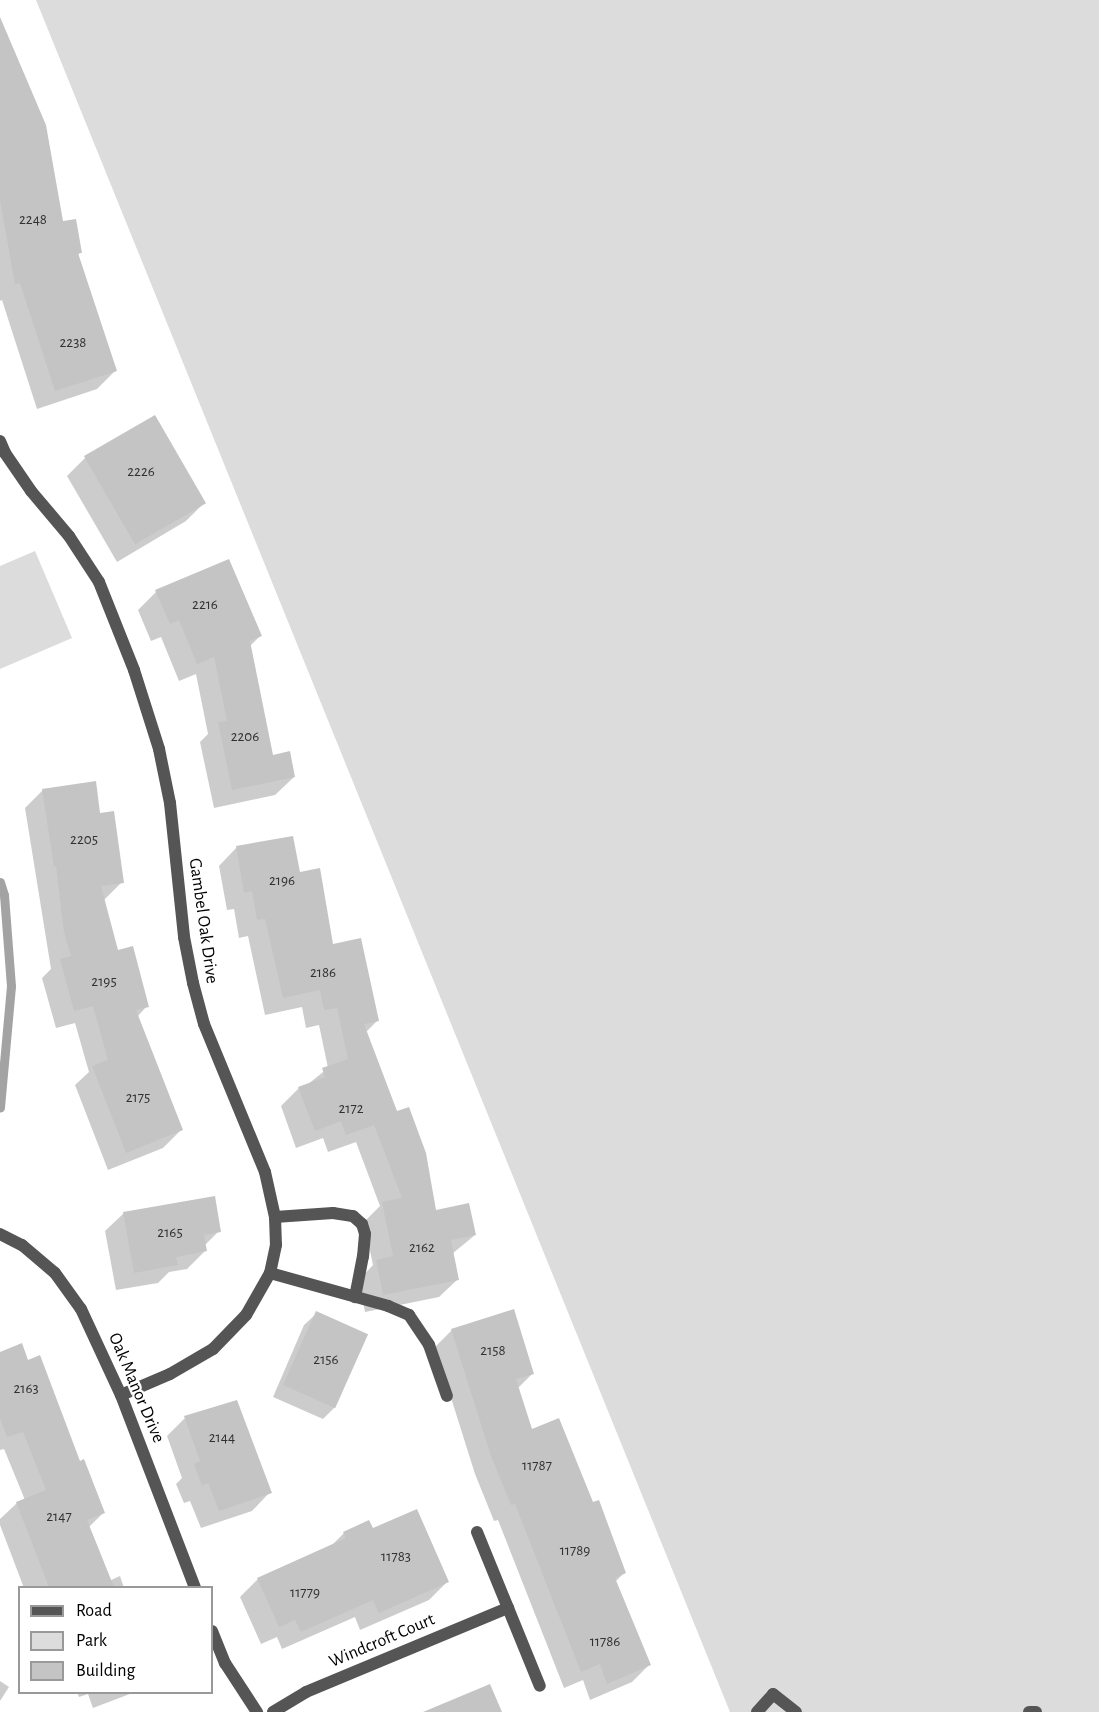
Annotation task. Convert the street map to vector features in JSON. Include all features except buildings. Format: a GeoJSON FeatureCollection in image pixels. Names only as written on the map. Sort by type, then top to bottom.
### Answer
{"type":"FeatureCollection","features":[{"type":"Feature","properties":{"kind":"street","name":"Gambel Oak Drive"},"geometry":{"type":"LineString","coordinates":[[0,441],[5,453],[31,491],[69,536],[99,582],[134,670],[159,748],[170,802],[184,937],[193,982],[204,1024],[265,1172],[275,1217],[276,1245],[270,1273],[246,1315],[213,1348],[170,1374],[121,1395]]}},
{"type":"Feature","properties":{"kind":"street"},"geometry":{"type":"LineString","coordinates":[[275,1217],[333,1213],[353,1216],[362,1224],[365,1234],[363,1256],[355,1298]]}},
{"type":"Feature","properties":{"kind":"street","name":"Oak Manor Drive"},"geometry":{"type":"LineString","coordinates":[[0,1234],[22,1245],[56,1273],[81,1309],[121,1395],[195,1586]]}},
{"type":"Feature","properties":{"kind":"street"},"geometry":{"type":"LineString","coordinates":[[270,1273],[409,1315],[429,1345],[447,1396]]}},
{"type":"Feature","properties":{"kind":"street"},"geometry":{"type":"LineString","coordinates":[[477,1532],[540,1686]]}},
{"type":"Feature","properties":{"kind":"street","name":"Windcroft Court"},"geometry":{"type":"LineString","coordinates":[[273,1712],[306,1692],[508,1608]]}},
{"type":"Feature","properties":{"kind":"street"},"geometry":{"type":"LineString","coordinates":[[213,1633],[225,1663],[257,1712]]}},
{"type":"Feature","properties":{"kind":"street"},"geometry":{"type":"LineString","coordinates":[[757,1712],[773,1694],[796,1712]]}},
{"type":"Feature","properties":{"kind":"street"},"geometry":{"type":"LineString","coordinates":[[1029,1712],[1036,1712]]}},
{"type":"Feature","properties":{"kind":"green space"},"geometry":{"type":"Polygon","coordinates":[[[36,0],[1099,0],[1099,1712],[730,1712],[36,0]]]}},
{"type":"Feature","properties":{"kind":"green space"},"geometry":{"type":"Polygon","coordinates":[[[35,551],[72,638],[0,669],[0,566],[35,551]]]}},
{"type":"Feature","properties":{"kind":"waterway"},"geometry":{"type":"LineString","coordinates":[[0,882],[4,895],[11,986],[0,1108]]}}]}
